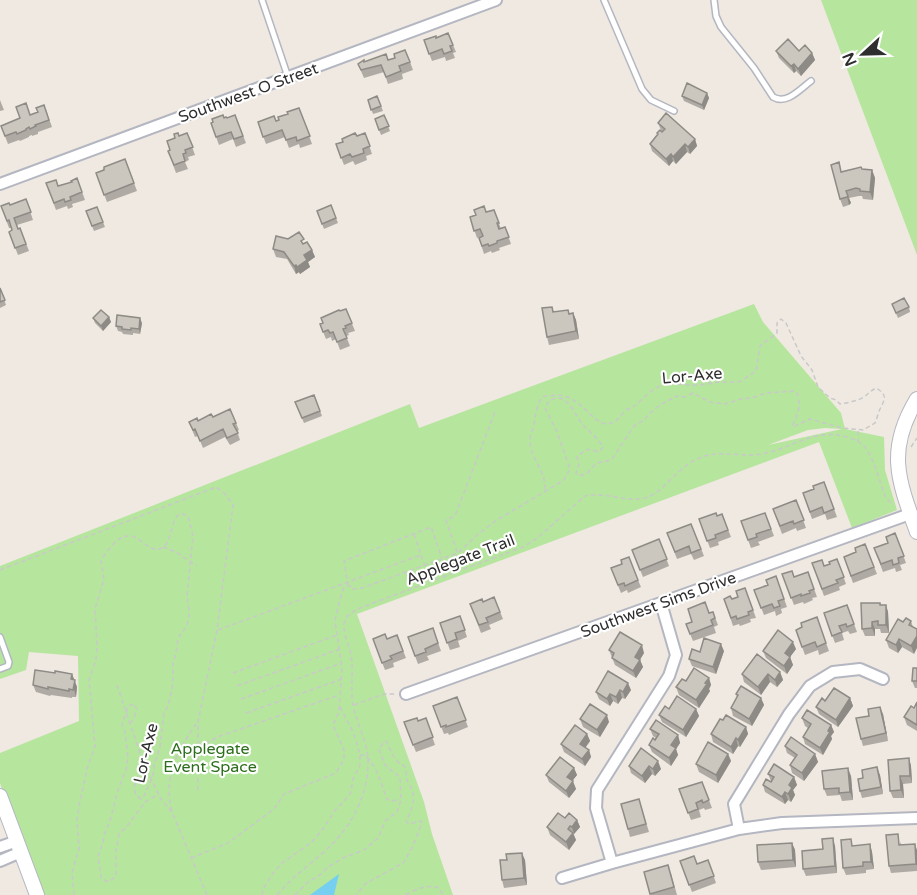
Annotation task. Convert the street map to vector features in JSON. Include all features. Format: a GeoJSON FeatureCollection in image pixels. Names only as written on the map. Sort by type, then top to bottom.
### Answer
{"type":"FeatureCollection","features":[{"type":"Feature","properties":{"kind":"street","name":"Southwest O Street"},"geometry":{"type":"LineString","coordinates":[[0,184],[496,0]]}},
{"type":"Feature","properties":{"kind":"street"},"geometry":{"type":"LineString","coordinates":[[917,399],[911,424],[897,451],[897,469],[917,532]]}},
{"type":"Feature","properties":{"kind":"street","name":"Southwest Sims Drive"},"geometry":{"type":"LineString","coordinates":[[405,694],[910,514]]}},
{"type":"Feature","properties":{"kind":"street"},"geometry":{"type":"LineString","coordinates":[[612,863],[596,808],[597,790],[669,676],[676,655],[661,603]]}},
{"type":"Feature","properties":{"kind":"street"},"geometry":{"type":"LineString","coordinates":[[739,829],[734,804],[789,714],[810,687],[832,672],[860,669],[884,679]]}},
{"type":"Feature","properties":{"kind":"street"},"geometry":{"type":"LineString","coordinates":[[0,796],[37,895]]}},
{"type":"Feature","properties":{"kind":"street"},"geometry":{"type":"LineString","coordinates":[[562,878],[739,829],[782,824],[917,818]]}},
{"type":"Feature","properties":{"kind":"street"},"geometry":{"type":"LineString","coordinates":[[0,847],[19,846]]}},
{"type":"Feature","properties":{"kind":"street"},"geometry":{"type":"LineString","coordinates":[[0,861],[19,846]]}},
{"type":"Feature","properties":{"kind":"lane"},"geometry":{"type":"LineString","coordinates":[[262,0],[288,77]]}},
{"type":"Feature","properties":{"kind":"lane"},"geometry":{"type":"LineString","coordinates":[[604,0],[642,89],[651,100],[674,111]]}},
{"type":"Feature","properties":{"kind":"lane"},"geometry":{"type":"LineString","coordinates":[[714,0],[721,27],[754,68],[773,98],[787,99],[811,81]]}},
{"type":"Feature","properties":{"kind":"lane"},"geometry":{"type":"LineString","coordinates":[[0,637],[9,662],[8,666],[0,669]]}},
{"type":"Feature","properties":{"kind":"path","name":"Lor-Axe"},"geometry":{"type":"LineString","coordinates":[[858,442],[863,430],[875,423],[884,403],[883,394],[876,388],[867,393],[864,398],[842,404],[830,398],[818,387],[812,370],[801,356],[786,323],[781,319],[777,322],[777,333],[760,346],[756,371],[741,381],[713,382],[697,386],[663,385],[652,389],[626,410],[619,419],[607,424],[602,423],[579,403],[564,395],[554,394],[540,400],[530,438],[532,454],[544,480],[545,491],[564,480],[570,469],[556,429],[545,408],[554,399],[560,398],[566,402],[603,447],[598,452],[588,448],[578,457],[577,475],[583,475],[592,470],[596,464],[612,459],[634,426],[660,405],[677,396],[685,397],[693,393],[710,402],[725,404],[766,393],[795,391],[799,399],[798,416],[793,427],[810,419],[842,428],[863,430]]}},
{"type":"Feature","properties":{"kind":"path"},"geometry":{"type":"LineString","coordinates":[[458,553],[446,520],[456,516],[495,412]]}},
{"type":"Feature","properties":{"kind":"path","name":"Lor-Axe"},"geometry":{"type":"LineString","coordinates":[[857,429],[859,436]]}},
{"type":"Feature","properties":{"kind":"path","name":"Applegate Trail"},"geometry":{"type":"LineString","coordinates":[[277,895],[341,834],[362,799],[368,757],[353,705],[353,667],[344,622],[349,615],[360,608],[523,547],[536,539],[585,496],[593,494],[634,499],[648,497],[695,459],[711,453],[763,454],[812,436],[826,434],[842,435],[858,442]]}},
{"type":"Feature","properties":{"kind":"path"},"geometry":{"type":"LineString","coordinates":[[858,442],[864,445],[870,456],[886,498],[898,504]]}},
{"type":"Feature","properties":{"kind":"path"},"geometry":{"type":"LineString","coordinates":[[0,570],[216,487],[225,494],[233,505],[217,630],[198,722],[198,791]]}},
{"type":"Feature","properties":{"kind":"path"},"geometry":{"type":"LineString","coordinates":[[442,558],[431,527],[344,561],[348,586],[352,589],[362,588],[458,553],[492,524],[545,491]]}},
{"type":"Feature","properties":{"kind":"path","name":"Lor-Axe"},"geometry":{"type":"LineString","coordinates":[[162,547],[170,537],[174,518],[177,515],[187,514],[193,536],[187,596],[189,620],[178,638],[173,663],[172,689],[164,713],[160,747],[152,780],[144,796],[141,799],[138,797],[135,794],[135,786],[143,762],[130,723],[136,712],[136,706],[130,705],[122,724],[128,757],[126,770],[98,856],[101,878],[110,881],[116,876],[117,841],[120,832],[145,802],[159,795],[172,812],[207,895]]}},
{"type":"Feature","properties":{"kind":"path"},"geometry":{"type":"LineString","coordinates":[[414,534],[425,565]]}},
{"type":"Feature","properties":{"kind":"path"},"geometry":{"type":"LineString","coordinates":[[74,895],[72,873],[79,848],[77,820],[79,806],[87,769],[96,746],[89,680],[98,645],[95,609],[104,579],[101,561],[114,544],[128,536],[153,548],[162,547],[176,552],[197,566]]}},
{"type":"Feature","properties":{"kind":"path"},"geometry":{"type":"LineString","coordinates":[[217,630],[421,555]]}},
{"type":"Feature","properties":{"kind":"path"},"geometry":{"type":"LineString","coordinates":[[191,858],[228,843],[240,835],[274,809],[284,794],[336,773],[344,759],[344,750],[333,725],[339,712],[342,679],[342,663],[335,621],[343,589],[348,586]]}},
{"type":"Feature","properties":{"kind":"path"},"geometry":{"type":"LineString","coordinates":[[233,673],[337,635]]}},
{"type":"Feature","properties":{"kind":"path"},"geometry":{"type":"LineString","coordinates":[[237,686],[340,649]]}},
{"type":"Feature","properties":{"kind":"path"},"geometry":{"type":"LineString","coordinates":[[241,699],[342,663]]}},
{"type":"Feature","properties":{"kind":"path"},"geometry":{"type":"LineString","coordinates":[[246,713],[342,679]]}},
{"type":"Feature","properties":{"kind":"path"},"geometry":{"type":"LineString","coordinates":[[117,686],[130,723]]}},
{"type":"Feature","properties":{"kind":"path"},"geometry":{"type":"LineString","coordinates":[[353,705],[384,694],[405,694]]}},
{"type":"Feature","properties":{"kind":"path"},"geometry":{"type":"LineString","coordinates":[[198,758],[208,742],[220,736],[340,695]]}},
{"type":"Feature","properties":{"kind":"path"},"geometry":{"type":"LineString","coordinates":[[262,895],[273,873],[282,863],[312,842],[351,792],[353,779],[360,765],[360,755],[354,734],[339,706]]}},
{"type":"Feature","properties":{"kind":"path"},"geometry":{"type":"LineString","coordinates":[[172,812],[169,801],[170,773],[181,746],[198,722]]}},
{"type":"Feature","properties":{"kind":"path"},"geometry":{"type":"LineString","coordinates":[[295,895],[328,867],[374,843],[382,832],[386,820],[398,812],[401,800],[400,777],[385,765],[379,749],[384,741],[387,742],[389,749],[400,764],[404,766],[407,781],[411,785],[414,800],[411,813],[406,821],[409,824],[422,820],[422,824],[403,863],[365,884],[356,895]]}},
{"type":"Feature","properties":{"kind":"path"},"geometry":{"type":"LineString","coordinates":[[360,755],[364,754],[368,757],[373,765],[384,786],[387,799],[401,800]]}},
{"type":"Feature","properties":{"kind":"path"},"geometry":{"type":"LineString","coordinates":[[143,762],[159,795]]}},
{"type":"Feature","properties":{"kind":"path"},"geometry":{"type":"LineString","coordinates":[[406,895],[432,886],[440,888],[443,895]]}},
{"type":"Feature","properties":{"kind":"green space"},"geometry":{"type":"Polygon","coordinates":[[[821,0],[917,0],[917,255],[821,0]]]}},
{"type":"Feature","properties":{"kind":"green space","name":"Applegate Event Space"},"geometry":{"type":"Polygon","coordinates":[[[754,304],[763,322],[841,413],[845,429],[884,437],[885,470],[897,510],[852,528],[819,442],[357,614],[424,802],[432,834],[453,895],[39,895],[0,783],[0,753],[79,721],[78,656],[29,652],[26,670],[0,679],[0,566],[410,404],[419,428],[754,304]],[[842,429],[808,430],[768,445],[842,429]]]}},
{"type":"Feature","properties":{"kind":"water"},"geometry":{"type":"Polygon","coordinates":[[[339,874],[334,895],[310,895],[339,874]]]}},
{"type":"Feature","properties":{"kind":"building"},"geometry":{"type":"Polygon","coordinates":[[[448,33],[453,45],[450,46],[452,51],[444,54],[442,49],[429,54],[424,40],[448,33]]]}},
{"type":"Feature","properties":{"kind":"building"},"geometry":{"type":"Polygon","coordinates":[[[788,39],[799,51],[805,45],[812,53],[798,69],[794,64],[791,66],[776,51],[788,39]]]}},
{"type":"Feature","properties":{"kind":"building"},"geometry":{"type":"Polygon","coordinates":[[[405,50],[410,62],[399,66],[401,71],[386,77],[381,65],[361,70],[358,64],[386,54],[388,60],[395,58],[394,54],[405,50]]]}},
{"type":"Feature","properties":{"kind":"building"},"geometry":{"type":"Polygon","coordinates":[[[687,83],[707,93],[702,105],[682,96],[687,83]]]}},
{"type":"Feature","properties":{"kind":"building"},"geometry":{"type":"Polygon","coordinates":[[[377,96],[381,106],[371,110],[368,100],[377,96]]]}},
{"type":"Feature","properties":{"kind":"building"},"geometry":{"type":"Polygon","coordinates":[[[26,103],[30,115],[38,112],[36,108],[44,105],[49,120],[17,134],[16,132],[5,136],[1,126],[20,118],[16,107],[26,103]]]}},
{"type":"Feature","properties":{"kind":"building"},"geometry":{"type":"Polygon","coordinates":[[[299,108],[310,136],[297,141],[296,137],[286,140],[282,130],[263,137],[258,122],[274,116],[276,121],[279,120],[278,117],[299,108]]]}},
{"type":"Feature","properties":{"kind":"building"},"geometry":{"type":"Polygon","coordinates":[[[666,113],[695,139],[688,147],[685,144],[673,157],[671,154],[666,159],[650,144],[660,130],[662,132],[665,129],[658,123],[666,113]]]}},
{"type":"Feature","properties":{"kind":"building"},"geometry":{"type":"Polygon","coordinates":[[[223,115],[227,118],[235,115],[243,136],[234,139],[231,132],[216,137],[211,123],[212,119],[223,115]]]}},
{"type":"Feature","properties":{"kind":"building"},"geometry":{"type":"Polygon","coordinates":[[[384,115],[389,126],[379,130],[375,119],[384,115]]]}},
{"type":"Feature","properties":{"kind":"building"},"geometry":{"type":"Polygon","coordinates":[[[178,133],[179,136],[187,133],[193,147],[185,150],[186,153],[183,154],[185,161],[174,165],[168,151],[170,150],[167,141],[175,138],[174,134],[178,133]]]}},
{"type":"Feature","properties":{"kind":"building"},"geometry":{"type":"Polygon","coordinates":[[[355,133],[357,136],[365,133],[370,146],[363,149],[364,153],[352,157],[350,154],[341,158],[336,144],[355,133]]]}},
{"type":"Feature","properties":{"kind":"building"},"geometry":{"type":"Polygon","coordinates":[[[125,159],[134,183],[104,195],[96,173],[104,170],[104,167],[125,159]]]}},
{"type":"Feature","properties":{"kind":"building"},"geometry":{"type":"Polygon","coordinates":[[[839,162],[841,172],[861,167],[872,170],[870,192],[856,188],[846,191],[848,196],[840,199],[831,165],[839,162]]]}},
{"type":"Feature","properties":{"kind":"building"},"geometry":{"type":"Polygon","coordinates":[[[77,178],[82,192],[70,197],[71,200],[65,202],[64,199],[54,203],[46,183],[56,180],[58,186],[77,178]]]}},
{"type":"Feature","properties":{"kind":"building"},"geometry":{"type":"Polygon","coordinates":[[[26,199],[31,212],[14,218],[26,244],[15,248],[9,232],[12,230],[9,220],[7,221],[1,206],[26,199]]]}},
{"type":"Feature","properties":{"kind":"building"},"geometry":{"type":"Polygon","coordinates":[[[331,205],[336,218],[322,224],[317,211],[331,205]]]}},
{"type":"Feature","properties":{"kind":"building"},"geometry":{"type":"Polygon","coordinates":[[[484,206],[486,212],[494,210],[499,229],[505,227],[509,237],[489,246],[488,244],[482,246],[479,238],[483,236],[480,229],[474,231],[470,217],[476,215],[474,210],[484,206]]]}},
{"type":"Feature","properties":{"kind":"building"},"geometry":{"type":"Polygon","coordinates":[[[97,207],[103,222],[92,226],[86,211],[97,207]]]}},
{"type":"Feature","properties":{"kind":"building"},"geometry":{"type":"Polygon","coordinates":[[[299,232],[304,239],[301,241],[303,244],[307,242],[312,250],[304,255],[307,260],[297,267],[284,252],[273,249],[276,236],[288,239],[299,232]]]}},
{"type":"Feature","properties":{"kind":"building"},"geometry":{"type":"Polygon","coordinates":[[[0,288],[5,300],[0,302],[0,288]]]}},
{"type":"Feature","properties":{"kind":"building"},"geometry":{"type":"Polygon","coordinates":[[[904,298],[909,307],[896,313],[892,304],[904,298]]]}},
{"type":"Feature","properties":{"kind":"building"},"geometry":{"type":"Polygon","coordinates":[[[552,307],[553,312],[568,310],[569,314],[573,313],[576,331],[547,337],[542,308],[552,307]]]}},
{"type":"Feature","properties":{"kind":"building"},"geometry":{"type":"Polygon","coordinates":[[[346,309],[352,323],[343,329],[347,338],[337,342],[333,332],[330,333],[328,330],[323,332],[320,324],[323,323],[321,318],[346,309]]]}},
{"type":"Feature","properties":{"kind":"building"},"geometry":{"type":"Polygon","coordinates":[[[101,310],[109,317],[101,326],[93,318],[101,310]]]}},
{"type":"Feature","properties":{"kind":"building"},"geometry":{"type":"Polygon","coordinates":[[[117,315],[140,318],[139,329],[122,329],[116,326],[117,315]]]}},
{"type":"Feature","properties":{"kind":"building"},"geometry":{"type":"Polygon","coordinates":[[[314,395],[320,411],[302,418],[295,402],[314,395]]]}},
{"type":"Feature","properties":{"kind":"building"},"geometry":{"type":"Polygon","coordinates":[[[230,409],[236,423],[233,424],[238,433],[227,438],[223,429],[200,441],[189,422],[197,418],[198,421],[211,414],[213,417],[230,409]]]}},
{"type":"Feature","properties":{"kind":"building"},"geometry":{"type":"Polygon","coordinates":[[[824,482],[834,509],[824,513],[822,507],[810,512],[803,493],[824,482]]]}},
{"type":"Feature","properties":{"kind":"building"},"geometry":{"type":"Polygon","coordinates":[[[796,500],[804,520],[780,526],[773,509],[796,500]]]}},
{"type":"Feature","properties":{"kind":"building"},"geometry":{"type":"Polygon","coordinates":[[[716,513],[717,516],[722,514],[728,530],[707,541],[699,519],[716,513]]]}},
{"type":"Feature","properties":{"kind":"building"},"geometry":{"type":"Polygon","coordinates":[[[765,513],[771,529],[756,534],[757,537],[748,540],[741,521],[765,513]]]}},
{"type":"Feature","properties":{"kind":"building"},"geometry":{"type":"Polygon","coordinates":[[[691,524],[701,549],[691,553],[689,546],[675,552],[667,533],[691,524]]]}},
{"type":"Feature","properties":{"kind":"building"},"geometry":{"type":"Polygon","coordinates":[[[895,533],[904,556],[898,558],[899,563],[893,565],[892,560],[881,564],[874,548],[888,543],[886,537],[895,533]]]}},
{"type":"Feature","properties":{"kind":"building"},"geometry":{"type":"Polygon","coordinates":[[[659,539],[667,559],[640,570],[632,550],[659,539]]]}},
{"type":"Feature","properties":{"kind":"building"},"geometry":{"type":"Polygon","coordinates":[[[865,544],[874,567],[851,576],[844,557],[856,552],[855,548],[865,544]]]}},
{"type":"Feature","properties":{"kind":"building"},"geometry":{"type":"Polygon","coordinates":[[[629,557],[638,580],[625,586],[624,583],[618,585],[611,568],[622,564],[621,560],[629,557]]]}},
{"type":"Feature","properties":{"kind":"building"},"geometry":{"type":"Polygon","coordinates":[[[837,559],[844,577],[836,580],[838,583],[822,589],[812,563],[822,560],[824,566],[837,559]]]}},
{"type":"Feature","properties":{"kind":"building"},"geometry":{"type":"Polygon","coordinates":[[[792,571],[794,577],[808,572],[814,589],[809,591],[810,593],[791,598],[782,574],[792,571]]]}},
{"type":"Feature","properties":{"kind":"building"},"geometry":{"type":"Polygon","coordinates":[[[776,576],[784,599],[778,601],[780,606],[774,608],[772,604],[761,608],[754,590],[768,585],[766,580],[776,576]]]}},
{"type":"Feature","properties":{"kind":"building"},"geometry":{"type":"Polygon","coordinates":[[[745,588],[753,610],[748,612],[749,615],[737,619],[736,616],[731,618],[724,599],[730,596],[732,599],[738,597],[736,591],[745,588]]]}},
{"type":"Feature","properties":{"kind":"building"},"geometry":{"type":"Polygon","coordinates":[[[494,597],[500,612],[486,618],[488,622],[479,625],[470,604],[494,597]]]}},
{"type":"Feature","properties":{"kind":"building"},"geometry":{"type":"Polygon","coordinates":[[[705,602],[709,613],[713,612],[715,618],[711,620],[713,625],[690,634],[686,624],[692,622],[688,609],[705,602]]]}},
{"type":"Feature","properties":{"kind":"building"},"geometry":{"type":"Polygon","coordinates":[[[861,603],[886,605],[886,625],[878,625],[878,621],[872,622],[872,628],[862,629],[861,603]]]}},
{"type":"Feature","properties":{"kind":"building"},"geometry":{"type":"Polygon","coordinates":[[[847,605],[854,624],[847,627],[846,624],[839,626],[842,632],[832,636],[824,613],[847,605]]]}},
{"type":"Feature","properties":{"kind":"building"},"geometry":{"type":"Polygon","coordinates":[[[460,616],[465,630],[455,633],[457,639],[447,643],[440,623],[460,616]]]}},
{"type":"Feature","properties":{"kind":"building"},"geometry":{"type":"Polygon","coordinates":[[[817,617],[826,643],[817,647],[815,642],[802,647],[796,630],[802,627],[801,623],[817,617]]]}},
{"type":"Feature","properties":{"kind":"building"},"geometry":{"type":"Polygon","coordinates":[[[906,618],[911,621],[909,625],[917,629],[917,636],[911,646],[899,639],[896,645],[886,640],[898,619],[903,622],[906,618]]]}},
{"type":"Feature","properties":{"kind":"building"},"geometry":{"type":"Polygon","coordinates":[[[433,628],[438,643],[425,649],[426,652],[415,656],[408,637],[433,628]]]}},
{"type":"Feature","properties":{"kind":"building"},"geometry":{"type":"Polygon","coordinates":[[[778,630],[793,642],[785,653],[790,657],[784,666],[763,651],[778,630]]]}},
{"type":"Feature","properties":{"kind":"building"},"geometry":{"type":"Polygon","coordinates":[[[620,632],[642,645],[635,657],[640,660],[633,671],[612,658],[614,653],[609,650],[620,632]]]}},
{"type":"Feature","properties":{"kind":"building"},"geometry":{"type":"Polygon","coordinates":[[[385,634],[387,639],[397,635],[403,651],[390,656],[392,659],[382,663],[373,639],[385,634]]]}},
{"type":"Feature","properties":{"kind":"building"},"geometry":{"type":"Polygon","coordinates":[[[704,638],[721,644],[713,667],[689,659],[692,649],[700,652],[704,638]]]}},
{"type":"Feature","properties":{"kind":"building"},"geometry":{"type":"Polygon","coordinates":[[[757,654],[780,672],[775,680],[768,674],[758,687],[742,674],[757,654]]]}},
{"type":"Feature","properties":{"kind":"building"},"geometry":{"type":"Polygon","coordinates":[[[694,668],[709,678],[696,700],[676,687],[682,679],[686,681],[694,668]]]}},
{"type":"Feature","properties":{"kind":"building"},"geometry":{"type":"Polygon","coordinates":[[[913,668],[917,668],[917,681],[912,681],[913,668]]]}},
{"type":"Feature","properties":{"kind":"building"},"geometry":{"type":"Polygon","coordinates":[[[35,670],[72,674],[71,679],[75,680],[73,690],[48,687],[48,689],[33,685],[35,670]]]}},
{"type":"Feature","properties":{"kind":"building"},"geometry":{"type":"Polygon","coordinates":[[[608,671],[628,683],[623,692],[620,690],[616,697],[610,694],[607,699],[596,692],[608,671]]]}},
{"type":"Feature","properties":{"kind":"building"},"geometry":{"type":"Polygon","coordinates":[[[741,686],[761,698],[749,719],[731,708],[741,686]]]}},
{"type":"Feature","properties":{"kind":"building"},"geometry":{"type":"Polygon","coordinates":[[[834,688],[850,698],[836,720],[816,707],[822,698],[825,701],[834,688]]]}},
{"type":"Feature","properties":{"kind":"building"},"geometry":{"type":"Polygon","coordinates":[[[677,696],[696,709],[683,730],[659,715],[665,706],[669,709],[677,696]]]}},
{"type":"Feature","properties":{"kind":"building"},"geometry":{"type":"Polygon","coordinates":[[[457,697],[466,720],[441,727],[433,706],[457,697]]]}},
{"type":"Feature","properties":{"kind":"building"},"geometry":{"type":"Polygon","coordinates":[[[917,702],[917,725],[904,717],[911,706],[914,708],[917,702]]]}},
{"type":"Feature","properties":{"kind":"building"},"geometry":{"type":"Polygon","coordinates":[[[590,704],[607,715],[597,730],[580,719],[590,704]]]}},
{"type":"Feature","properties":{"kind":"building"},"geometry":{"type":"Polygon","coordinates":[[[880,707],[886,733],[861,739],[856,718],[869,716],[868,709],[880,707]]]}},
{"type":"Feature","properties":{"kind":"building"},"geometry":{"type":"Polygon","coordinates":[[[807,710],[831,725],[828,731],[830,732],[820,748],[803,737],[811,724],[802,718],[807,710]]]}},
{"type":"Feature","properties":{"kind":"building"},"geometry":{"type":"Polygon","coordinates":[[[726,715],[746,727],[731,747],[711,734],[720,719],[723,720],[726,715]]]}},
{"type":"Feature","properties":{"kind":"building"},"geometry":{"type":"Polygon","coordinates":[[[417,718],[418,721],[426,718],[433,737],[413,745],[404,722],[417,718]]]}},
{"type":"Feature","properties":{"kind":"building"},"geometry":{"type":"Polygon","coordinates":[[[656,720],[678,735],[671,745],[676,748],[669,758],[649,745],[659,734],[650,729],[656,720]]]}},
{"type":"Feature","properties":{"kind":"building"},"geometry":{"type":"Polygon","coordinates":[[[575,725],[587,734],[580,744],[589,750],[582,759],[561,744],[575,725]]]}},
{"type":"Feature","properties":{"kind":"building"},"geometry":{"type":"Polygon","coordinates":[[[791,737],[815,754],[802,773],[790,765],[797,755],[785,746],[791,737]]]}},
{"type":"Feature","properties":{"kind":"building"},"geometry":{"type":"Polygon","coordinates":[[[708,742],[728,754],[716,775],[696,764],[708,742]]]}},
{"type":"Feature","properties":{"kind":"building"},"geometry":{"type":"Polygon","coordinates":[[[641,748],[658,761],[653,769],[649,766],[642,776],[629,766],[641,748]]]}},
{"type":"Feature","properties":{"kind":"building"},"geometry":{"type":"Polygon","coordinates":[[[560,757],[574,768],[567,777],[573,781],[566,791],[546,775],[560,757]]]}},
{"type":"Feature","properties":{"kind":"building"},"geometry":{"type":"Polygon","coordinates":[[[909,758],[910,776],[900,776],[901,790],[890,791],[888,760],[909,758]]]}},
{"type":"Feature","properties":{"kind":"building"},"geometry":{"type":"Polygon","coordinates":[[[774,764],[794,777],[789,785],[792,788],[782,797],[763,785],[766,779],[771,782],[774,777],[768,774],[774,764]]]}},
{"type":"Feature","properties":{"kind":"building"},"geometry":{"type":"Polygon","coordinates":[[[877,767],[881,787],[860,791],[858,779],[863,778],[862,770],[877,767]]]}},
{"type":"Feature","properties":{"kind":"building"},"geometry":{"type":"Polygon","coordinates":[[[848,768],[850,792],[839,793],[839,788],[824,789],[822,771],[848,768]]]}},
{"type":"Feature","properties":{"kind":"building"},"geometry":{"type":"Polygon","coordinates":[[[702,782],[709,800],[696,803],[698,809],[688,813],[679,789],[702,782]]]}},
{"type":"Feature","properties":{"kind":"building"},"geometry":{"type":"Polygon","coordinates":[[[639,799],[646,824],[628,829],[621,804],[639,799]]]}},
{"type":"Feature","properties":{"kind":"building"},"geometry":{"type":"Polygon","coordinates":[[[558,813],[565,818],[569,813],[577,820],[568,829],[573,833],[566,842],[547,827],[558,813]]]}},
{"type":"Feature","properties":{"kind":"building"},"geometry":{"type":"Polygon","coordinates":[[[898,834],[899,845],[915,844],[916,864],[889,866],[886,835],[898,834]]]}},
{"type":"Feature","properties":{"kind":"building"},"geometry":{"type":"Polygon","coordinates":[[[833,838],[835,866],[803,869],[802,851],[823,849],[822,839],[833,838]]]}},
{"type":"Feature","properties":{"kind":"building"},"geometry":{"type":"Polygon","coordinates":[[[851,839],[852,846],[870,844],[871,862],[863,862],[863,866],[843,868],[841,840],[851,839]]]}},
{"type":"Feature","properties":{"kind":"building"},"geometry":{"type":"Polygon","coordinates":[[[792,843],[793,860],[758,862],[757,845],[792,843]]]}},
{"type":"Feature","properties":{"kind":"building"},"geometry":{"type":"Polygon","coordinates":[[[522,853],[524,878],[502,880],[500,860],[507,860],[506,854],[522,853]]]}},
{"type":"Feature","properties":{"kind":"building"},"geometry":{"type":"Polygon","coordinates":[[[694,856],[697,864],[708,860],[714,876],[689,885],[680,861],[694,856]]]}},
{"type":"Feature","properties":{"kind":"building"},"geometry":{"type":"Polygon","coordinates":[[[668,865],[674,887],[650,894],[644,872],[668,865]]]}}]}
